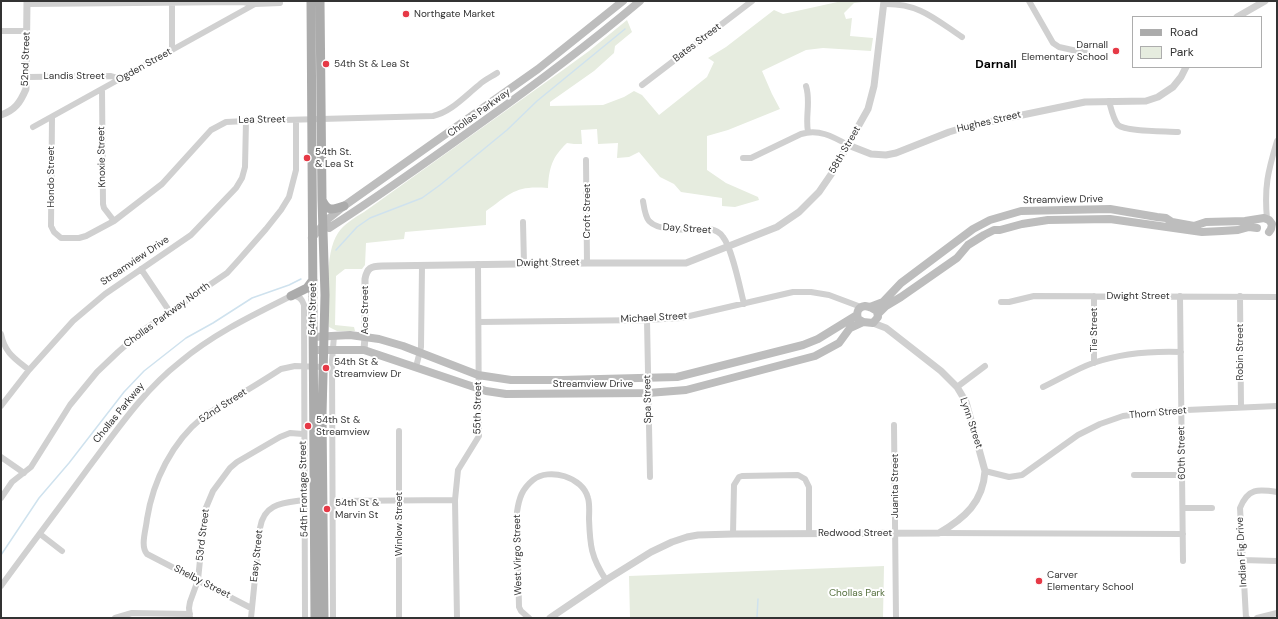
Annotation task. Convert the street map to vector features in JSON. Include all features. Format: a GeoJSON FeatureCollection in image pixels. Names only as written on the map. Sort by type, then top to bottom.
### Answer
{"type":"FeatureCollection","features":[{"type":"Feature","properties":{"kind":"main road","name":"54th Street"},"geometry":{"type":"LineString","coordinates":[[311,1],[322,200],[325,295],[323,350],[322,502],[324,618]]}},
{"type":"Feature","properties":{"kind":"main road","name":"54th Street"},"geometry":{"type":"LineString","coordinates":[[315,618],[309,366],[313,350],[312,238],[320,1]]}},
{"type":"Feature","properties":{"kind":"main road","name":"Chollas Parkway"},"geometry":{"type":"LineString","coordinates":[[312,238],[328,218],[538,69],[623,1]]}},
{"type":"Feature","properties":{"kind":"main road","name":"Chollas Parkway"},"geometry":{"type":"LineString","coordinates":[[322,226],[329,228],[344,219],[423,165],[540,82],[604,32],[640,1]]}},
{"type":"Feature","properties":{"kind":"main road"},"geometry":{"type":"LineString","coordinates":[[322,200],[328,209],[336,209],[344,206]]}},
{"type":"Feature","properties":{"kind":"main road","name":"Streamview Drive"},"geometry":{"type":"LineString","coordinates":[[870,307],[883,302],[901,283],[977,227],[990,220],[1021,211],[1116,210],[1166,218],[1172,222],[1194,226],[1206,222],[1266,223]]}},
{"type":"Feature","properties":{"kind":"main road","name":"Streamview Drive"},"geometry":{"type":"LineString","coordinates":[[876,318],[886,306],[957,258],[968,245],[994,230],[1048,220],[1110,219],[1164,227],[1216,232],[1238,230],[1266,223]]}},
{"type":"Feature","properties":{"kind":"main road"},"geometry":{"type":"LineString","coordinates":[[1266,223],[1273,232],[1261,233],[1266,223]]}},
{"type":"Feature","properties":{"kind":"main road"},"geometry":{"type":"LineString","coordinates":[[291,296],[307,288],[313,280]]}},
{"type":"Feature","properties":{"kind":"main road"},"geometry":{"type":"LineString","coordinates":[[870,307],[875,309],[876,318],[860,314],[870,307]]}},
{"type":"Feature","properties":{"kind":"main road","name":"Streamview Drive"},"geometry":{"type":"LineString","coordinates":[[313,337],[365,337],[387,341],[478,375],[511,380],[684,377],[803,345],[818,339],[860,314]]}},
{"type":"Feature","properties":{"kind":"main road","name":"Streamview Drive"},"geometry":{"type":"LineString","coordinates":[[313,350],[364,350],[478,390],[506,394],[648,393],[686,390],[815,356],[838,343],[860,314]]}},
{"type":"Feature","properties":{"kind":"street","name":"Bates Street"},"geometry":{"type":"LineString","coordinates":[[642,85],[752,1]]}},
{"type":"Feature","properties":{"kind":"street"},"geometry":{"type":"LineString","coordinates":[[1029,1],[1053,43],[1059,47],[1086,53]]}},
{"type":"Feature","properties":{"kind":"street"},"geometry":{"type":"LineString","coordinates":[[1239,16],[1266,1]]}},
{"type":"Feature","properties":{"kind":"street"},"geometry":{"type":"LineString","coordinates":[[27,2],[280,3]]}},
{"type":"Feature","properties":{"kind":"street","name":"52nd Street"},"geometry":{"type":"LineString","coordinates":[[1,115],[11,112],[21,101],[26,89],[27,2]]}},
{"type":"Feature","properties":{"kind":"street"},"geometry":{"type":"LineString","coordinates":[[172,2],[172,50]]}},
{"type":"Feature","properties":{"kind":"street"},"geometry":{"type":"LineString","coordinates":[[884,2],[910,6],[926,12],[962,37]]}},
{"type":"Feature","properties":{"kind":"street","name":"58th Street"},"geometry":{"type":"LineString","coordinates":[[728,247],[785,223],[799,212],[819,192],[868,109],[873,93],[884,2]]}},
{"type":"Feature","properties":{"kind":"street","name":"Ogden Street"},"geometry":{"type":"LineString","coordinates":[[33,127],[255,4]]}},
{"type":"Feature","properties":{"kind":"street"},"geometry":{"type":"LineString","coordinates":[[1,31],[27,31]]}},
{"type":"Feature","properties":{"kind":"street","name":"Hughes Street"},"geometry":{"type":"LineString","coordinates":[[743,158],[751,158],[808,132],[826,133],[848,145],[871,154],[881,156],[891,154],[948,132],[969,126],[1085,102],[1140,102],[1158,97],[1173,87],[1186,68]]}},
{"type":"Feature","properties":{"kind":"street","name":"Lea Street"},"geometry":{"type":"LineString","coordinates":[[57,236],[64,238],[79,238],[114,221],[162,184],[211,130],[226,122],[246,120],[296,120],[439,115],[450,109],[481,83],[497,73]]}},
{"type":"Feature","properties":{"kind":"street","name":"Landis Street"},"geometry":{"type":"LineString","coordinates":[[27,76],[111,76],[121,78]]}},
{"type":"Feature","properties":{"kind":"street"},"geometry":{"type":"LineString","coordinates":[[806,86],[809,95],[808,132]]}},
{"type":"Feature","properties":{"kind":"street","name":"Knoxie Street"},"geometry":{"type":"LineString","coordinates":[[102,89],[103,204],[104,208],[114,221]]}},
{"type":"Feature","properties":{"kind":"street"},"geometry":{"type":"LineString","coordinates":[[1109,101],[1118,125],[1128,129],[1178,132]]}},
{"type":"Feature","properties":{"kind":"street","name":"Hondo Street"},"geometry":{"type":"LineString","coordinates":[[52,117],[51,226],[57,236]]}},
{"type":"Feature","properties":{"kind":"street","name":"Streamview Drive"},"geometry":{"type":"LineString","coordinates":[[1,406],[29,370],[64,330],[105,294],[191,235],[238,185],[245,167],[246,120]]}},
{"type":"Feature","properties":{"kind":"street","name":"Chollas Parkway North"},"geometry":{"type":"LineString","coordinates":[[1,498],[12,482],[31,467],[70,405],[97,372],[133,339],[227,273],[282,210],[289,197],[296,170],[296,120]]}},
{"type":"Feature","properties":{"kind":"street"},"geometry":{"type":"LineString","coordinates":[[1266,223],[1266,183],[1277,141]]}},
{"type":"Feature","properties":{"kind":"street","name":"Croft Street"},"geometry":{"type":"LineString","coordinates":[[586,160],[587,263]]}},
{"type":"Feature","properties":{"kind":"street","name":"Day Street"},"geometry":{"type":"LineString","coordinates":[[643,201],[646,217],[655,226],[664,229],[710,229],[717,231],[724,237],[744,304]]}},
{"type":"Feature","properties":{"kind":"street"},"geometry":{"type":"LineString","coordinates":[[1034,210],[1036,222]]}},
{"type":"Feature","properties":{"kind":"street"},"geometry":{"type":"LineString","coordinates":[[523,222],[524,264]]}},
{"type":"Feature","properties":{"kind":"street","name":"Dwight Street"},"geometry":{"type":"LineString","coordinates":[[367,270],[370,267],[375,266],[686,263],[728,247]]}},
{"type":"Feature","properties":{"kind":"street","name":"55th Street"},"geometry":{"type":"LineString","coordinates":[[457,618],[455,500],[458,470],[479,436],[478,264]]}},
{"type":"Feature","properties":{"kind":"street"},"geometry":{"type":"LineString","coordinates":[[416,367],[420,353],[422,266]]}},
{"type":"Feature","properties":{"kind":"street"},"geometry":{"type":"LineString","coordinates":[[141,269],[170,312]]}},
{"type":"Feature","properties":{"kind":"street","name":"Ace Street"},"geometry":{"type":"LineString","coordinates":[[364,350],[365,279],[367,270]]}},
{"type":"Feature","properties":{"kind":"street","name":"Michael Street"},"geometry":{"type":"LineString","coordinates":[[479,322],[647,320],[681,318],[744,304],[780,294],[801,292],[829,295],[848,303],[860,314]]}},
{"type":"Feature","properties":{"kind":"street","name":"54th Frontage Street"},"geometry":{"type":"LineString","coordinates":[[291,296],[299,297],[304,305],[309,366],[303,434],[305,618]]}},
{"type":"Feature","properties":{"kind":"street","name":"Chollas Parkway"},"geometry":{"type":"LineString","coordinates":[[1,586],[119,426],[162,378],[180,361],[207,341],[291,296]]}},
{"type":"Feature","properties":{"kind":"street","name":"Dwight Street"},"geometry":{"type":"LineString","coordinates":[[1001,302],[1009,302],[1034,296],[1277,297]]}},
{"type":"Feature","properties":{"kind":"street","name":"Tie Street"},"geometry":{"type":"LineString","coordinates":[[1094,296],[1094,363]]}},
{"type":"Feature","properties":{"kind":"street","name":"60th Street"},"geometry":{"type":"LineString","coordinates":[[1180,296],[1183,561]]}},
{"type":"Feature","properties":{"kind":"street","name":"Robin Street"},"geometry":{"type":"LineString","coordinates":[[1240,296],[1240,408]]}},
{"type":"Feature","properties":{"kind":"street","name":"Lynn Street"},"geometry":{"type":"LineString","coordinates":[[876,318],[886,328],[942,371],[957,387],[966,402],[985,471],[984,482],[976,502],[958,520],[939,533]]}},
{"type":"Feature","properties":{"kind":"street","name":"Spa Street"},"geometry":{"type":"LineString","coordinates":[[647,320],[650,477]]}},
{"type":"Feature","properties":{"kind":"street"},"geometry":{"type":"LineString","coordinates":[[1,334],[4,346],[8,353],[29,370]]}},
{"type":"Feature","properties":{"kind":"street"},"geometry":{"type":"LineString","coordinates":[[334,336],[332,357],[334,618]]}},
{"type":"Feature","properties":{"kind":"street"},"geometry":{"type":"LineString","coordinates":[[1043,387],[1094,363],[1134,353],[1158,351],[1181,352]]}},
{"type":"Feature","properties":{"kind":"street","name":"52nd Street"},"geometry":{"type":"LineString","coordinates":[[152,557],[147,554],[144,548],[151,500],[156,483],[164,467],[181,440],[204,417],[281,369],[291,366],[323,367]]}},
{"type":"Feature","properties":{"kind":"street"},"geometry":{"type":"LineString","coordinates":[[957,387],[986,366]]}},
{"type":"Feature","properties":{"kind":"street","name":"Thorn Street"},"geometry":{"type":"LineString","coordinates":[[985,471],[1004,477],[1022,475],[1069,441],[1089,429],[1112,419],[1136,413],[1277,406]]}},
{"type":"Feature","properties":{"kind":"street","name":"Juanita Street"},"geometry":{"type":"LineString","coordinates":[[894,425],[896,618]]}},
{"type":"Feature","properties":{"kind":"street","name":"Winlow Street"},"geometry":{"type":"LineString","coordinates":[[399,431],[400,618]]}},
{"type":"Feature","properties":{"kind":"street","name":"53rd Street"},"geometry":{"type":"LineString","coordinates":[[190,616],[190,602],[198,580],[205,510],[213,491],[230,468],[237,462],[280,437],[290,433],[303,434]]}},
{"type":"Feature","properties":{"kind":"street"},"geometry":{"type":"LineString","coordinates":[[1,457],[24,473]]}},
{"type":"Feature","properties":{"kind":"street","name":"West Virgo Street"},"geometry":{"type":"LineString","coordinates":[[529,618],[521,611],[519,607],[518,501],[522,491],[528,484],[542,475],[554,474],[565,476],[576,482],[583,489],[588,498],[589,538],[591,552],[606,580]]}},
{"type":"Feature","properties":{"kind":"street"},"geometry":{"type":"LineString","coordinates":[[733,534],[734,485],[737,480],[742,476],[798,475],[805,479],[809,486],[809,534]]}},
{"type":"Feature","properties":{"kind":"street"},"geometry":{"type":"LineString","coordinates":[[1134,475],[1182,475]]}},
{"type":"Feature","properties":{"kind":"street","name":"Indian Fig Drive"},"geometry":{"type":"LineString","coordinates":[[1247,618],[1242,560],[1240,508],[1244,498],[1248,494],[1264,490],[1277,492]]}},
{"type":"Feature","properties":{"kind":"street","name":"Easy Street"},"geometry":{"type":"LineString","coordinates":[[251,618],[262,520],[268,510],[276,505],[304,500]]}},
{"type":"Feature","properties":{"kind":"street"},"geometry":{"type":"LineString","coordinates":[[333,501],[455,500]]}},
{"type":"Feature","properties":{"kind":"street"},"geometry":{"type":"LineString","coordinates":[[1183,508],[1212,508]]}},
{"type":"Feature","properties":{"kind":"street","name":"Redwood Street"},"geometry":{"type":"LineString","coordinates":[[550,618],[651,552],[672,542],[698,535],[895,533],[1183,534]]}},
{"type":"Feature","properties":{"kind":"street"},"geometry":{"type":"LineString","coordinates":[[40,534],[62,551]]}},
{"type":"Feature","properties":{"kind":"street","name":"Shelby Street"},"geometry":{"type":"LineString","coordinates":[[152,557],[252,608]]}},
{"type":"Feature","properties":{"kind":"street"},"geometry":{"type":"LineString","coordinates":[[1242,560],[1277,561]]}},
{"type":"Feature","properties":{"kind":"street"},"geometry":{"type":"LineString","coordinates":[[115,618],[132,613],[190,616]]}},
{"type":"Feature","properties":{"kind":"street"},"geometry":{"type":"LineString","coordinates":[[1257,618],[1277,613]]}},
{"type":"Feature","properties":{"kind":"green space"},"geometry":{"type":"Polygon","coordinates":[[[842,1],[863,1],[854,3],[844,13],[846,19],[852,18],[850,36],[873,38],[871,51],[823,48],[806,50],[762,71],[780,109],[728,130],[707,136],[707,170],[726,183],[758,197],[759,200],[735,207],[722,206],[722,198],[681,192],[674,184],[660,177],[639,152],[629,157],[617,158],[618,143],[598,144],[597,129],[581,130],[582,144],[567,143],[552,163],[549,174],[548,188],[537,187],[521,189],[508,195],[486,211],[486,225],[405,232],[404,239],[366,243],[365,265],[362,269],[345,269],[336,276],[335,325],[354,327],[355,331],[337,331],[329,327],[329,265],[334,242],[338,233],[343,227],[563,70],[627,20],[632,32],[615,46],[614,53],[594,71],[550,102],[550,106],[603,105],[624,97],[634,91],[642,95],[659,115],[707,77],[714,62],[708,58],[726,47],[774,10],[783,14],[842,1]]]}},
{"type":"Feature","properties":{"kind":"green space","name":"Chollas Park"},"geometry":{"type":"Polygon","coordinates":[[[884,566],[883,618],[630,618],[629,576],[884,566]]]}},
{"type":"Feature","properties":{"kind":"waterway"},"geometry":{"type":"LineString","coordinates":[[336,250],[357,227],[370,218],[422,198],[440,185],[507,130],[537,101],[625,29]]}},
{"type":"Feature","properties":{"kind":"waterway"},"geometry":{"type":"LineString","coordinates":[[1,555],[39,498],[69,463],[124,392],[144,371],[186,338],[252,298],[289,285],[301,279]]}},
{"type":"Feature","properties":{"kind":"waterway"},"geometry":{"type":"LineString","coordinates":[[757,617],[758,599]]}},
{"type":"Feature","properties":{"kind":"place","name":"Northgate Market"},"geometry":{"type":"Point","coordinates":[406,14]}},
{"type":"Feature","properties":{"kind":"place","name":"Darnall Elementary School"},"geometry":{"type":"Point","coordinates":[1116,51]}},
{"type":"Feature","properties":{"kind":"place","name":"54th St & Lea St"},"geometry":{"type":"Point","coordinates":[326,64]}},
{"type":"Feature","properties":{"kind":"place","name":"54th St. & Lea St"},"geometry":{"type":"Point","coordinates":[307,158]}},
{"type":"Feature","properties":{"kind":"place","name":"54th St & Streamview Dr"},"geometry":{"type":"Point","coordinates":[326,368]}},
{"type":"Feature","properties":{"kind":"place","name":"54th St & Streamview"},"geometry":{"type":"Point","coordinates":[308,426]}},
{"type":"Feature","properties":{"kind":"place","name":"54th St & Marvin St"},"geometry":{"type":"Point","coordinates":[327,509]}},
{"type":"Feature","properties":{"kind":"place","name":"Carver Elementary School"},"geometry":{"type":"Point","coordinates":[1039,581]}},
{"type":"Feature","properties":{"kind":"district","name":"Darnall"},"geometry":{"type":"Point","coordinates":[996,65]}}]}
